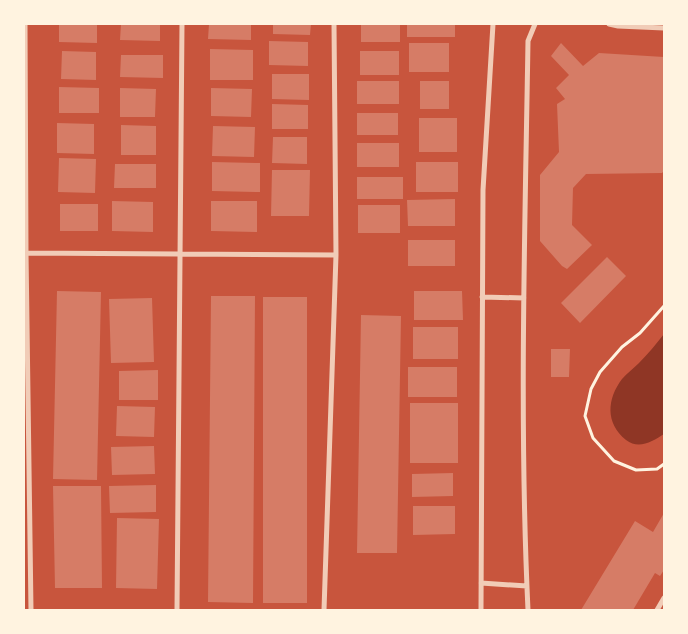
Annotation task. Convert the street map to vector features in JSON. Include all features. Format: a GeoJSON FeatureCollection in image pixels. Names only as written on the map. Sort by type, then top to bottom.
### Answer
{"type":"FeatureCollection","features":[{"type":"Feature","properties":{"kind":"street"},"geometry":{"type":"LineString","coordinates":[[25,24],[25,254],[31,610]]}},
{"type":"Feature","properties":{"kind":"street"},"geometry":{"type":"LineString","coordinates":[[177,610],[182,24]]}},
{"type":"Feature","properties":{"kind":"street"},"geometry":{"type":"LineString","coordinates":[[324,610],[336,255],[334,24]]}},
{"type":"Feature","properties":{"kind":"street"},"geometry":{"type":"LineString","coordinates":[[481,610],[483,190],[493,24]]}},
{"type":"Feature","properties":{"kind":"street"},"geometry":{"type":"LineString","coordinates":[[528,610],[524,427],[524,298],[528,41],[535,24]]}},
{"type":"Feature","properties":{"kind":"street"},"geometry":{"type":"LineString","coordinates":[[609,24],[664,28]]}},
{"type":"Feature","properties":{"kind":"street"},"geometry":{"type":"LineString","coordinates":[[25,254],[336,255]]}},
{"type":"Feature","properties":{"kind":"street"},"geometry":{"type":"LineString","coordinates":[[482,297],[524,298]]}},
{"type":"Feature","properties":{"kind":"street"},"geometry":{"type":"LineString","coordinates":[[481,583],[527,586]]}},
{"type":"Feature","properties":{"kind":"street"},"geometry":{"type":"LineString","coordinates":[[657,610],[664,598]]}},
{"type":"Feature","properties":{"kind":"path"},"geometry":{"type":"LineString","coordinates":[[664,306],[640,333],[622,347],[600,372],[591,389],[585,416],[593,438],[614,461],[636,470],[657,469],[664,464]]}},
{"type":"Feature","properties":{"kind":"shaded area"},"geometry":{"type":"Polygon","coordinates":[[[664,334],[664,434],[646,443],[631,443],[614,426],[610,411],[613,395],[622,379],[642,360],[664,334]]]}},
{"type":"Feature","properties":{"kind":"building"},"geometry":{"type":"Polygon","coordinates":[[[59,24],[97,24],[97,43],[59,42],[59,24]]]}},
{"type":"Feature","properties":{"kind":"building"},"geometry":{"type":"Polygon","coordinates":[[[121,24],[160,24],[160,41],[120,40],[121,24]]]}},
{"type":"Feature","properties":{"kind":"building"},"geometry":{"type":"Polygon","coordinates":[[[209,24],[251,24],[251,40],[208,39],[209,24]]]}},
{"type":"Feature","properties":{"kind":"building"},"geometry":{"type":"Polygon","coordinates":[[[273,24],[311,24],[310,35],[273,34],[273,24]]]}},
{"type":"Feature","properties":{"kind":"building"},"geometry":{"type":"Polygon","coordinates":[[[361,24],[400,24],[400,42],[361,42],[361,24]]]}},
{"type":"Feature","properties":{"kind":"building"},"geometry":{"type":"Polygon","coordinates":[[[407,24],[455,24],[455,37],[407,37],[407,24]]]}},
{"type":"Feature","properties":{"kind":"building"},"geometry":{"type":"Polygon","coordinates":[[[269,41],[308,42],[308,66],[269,65],[269,41]]]}},
{"type":"Feature","properties":{"kind":"building"},"geometry":{"type":"Polygon","coordinates":[[[409,43],[449,43],[449,72],[409,72],[409,43]]]}},
{"type":"Feature","properties":{"kind":"building"},"geometry":{"type":"Polygon","coordinates":[[[561,43],[583,66],[599,53],[664,57],[664,171],[662,173],[586,174],[573,188],[572,225],[592,245],[567,269],[562,266],[540,241],[540,175],[559,152],[557,104],[565,99],[556,88],[569,75],[551,56],[561,43]]]}},
{"type":"Feature","properties":{"kind":"building"},"geometry":{"type":"Polygon","coordinates":[[[210,49],[253,50],[253,80],[210,80],[210,49]]]}},
{"type":"Feature","properties":{"kind":"building"},"geometry":{"type":"Polygon","coordinates":[[[62,51],[96,52],[96,80],[61,79],[62,51]]]}},
{"type":"Feature","properties":{"kind":"building"},"geometry":{"type":"Polygon","coordinates":[[[360,51],[399,51],[399,75],[360,75],[360,51]]]}},
{"type":"Feature","properties":{"kind":"building"},"geometry":{"type":"Polygon","coordinates":[[[121,55],[163,55],[163,78],[120,77],[121,55]]]}},
{"type":"Feature","properties":{"kind":"building"},"geometry":{"type":"Polygon","coordinates":[[[272,74],[309,74],[309,100],[272,99],[272,74]]]}},
{"type":"Feature","properties":{"kind":"building"},"geometry":{"type":"Polygon","coordinates":[[[357,81],[399,81],[399,104],[357,104],[357,81]]]}},
{"type":"Feature","properties":{"kind":"building"},"geometry":{"type":"Polygon","coordinates":[[[420,81],[449,81],[449,109],[420,109],[420,81]]]}},
{"type":"Feature","properties":{"kind":"building"},"geometry":{"type":"Polygon","coordinates":[[[59,87],[99,88],[99,113],[59,113],[59,87]]]}},
{"type":"Feature","properties":{"kind":"building"},"geometry":{"type":"Polygon","coordinates":[[[120,88],[156,89],[155,117],[120,117],[120,88]]]}},
{"type":"Feature","properties":{"kind":"building"},"geometry":{"type":"Polygon","coordinates":[[[211,88],[252,89],[251,117],[211,116],[211,88]]]}},
{"type":"Feature","properties":{"kind":"building"},"geometry":{"type":"Polygon","coordinates":[[[272,104],[308,105],[308,129],[272,129],[272,104]]]}},
{"type":"Feature","properties":{"kind":"building"},"geometry":{"type":"Polygon","coordinates":[[[357,113],[398,113],[398,135],[357,135],[357,113]]]}},
{"type":"Feature","properties":{"kind":"building"},"geometry":{"type":"Polygon","coordinates":[[[419,118],[457,118],[457,152],[419,152],[419,118]]]}},
{"type":"Feature","properties":{"kind":"building"},"geometry":{"type":"Polygon","coordinates":[[[57,123],[94,124],[94,154],[57,153],[57,123]]]}},
{"type":"Feature","properties":{"kind":"building"},"geometry":{"type":"Polygon","coordinates":[[[121,125],[156,126],[156,155],[121,155],[121,125]]]}},
{"type":"Feature","properties":{"kind":"building"},"geometry":{"type":"Polygon","coordinates":[[[213,126],[255,127],[254,157],[212,156],[213,126]]]}},
{"type":"Feature","properties":{"kind":"building"},"geometry":{"type":"Polygon","coordinates":[[[273,137],[307,137],[307,164],[272,163],[273,137]]]}},
{"type":"Feature","properties":{"kind":"building"},"geometry":{"type":"Polygon","coordinates":[[[357,143],[399,143],[399,167],[357,167],[357,143]]]}},
{"type":"Feature","properties":{"kind":"building"},"geometry":{"type":"Polygon","coordinates":[[[59,158],[96,159],[95,193],[58,192],[59,158]]]}},
{"type":"Feature","properties":{"kind":"building"},"geometry":{"type":"Polygon","coordinates":[[[212,162],[260,163],[260,192],[212,191],[212,162]]]}},
{"type":"Feature","properties":{"kind":"building"},"geometry":{"type":"Polygon","coordinates":[[[416,162],[458,162],[458,192],[416,192],[416,162]]]}},
{"type":"Feature","properties":{"kind":"building"},"geometry":{"type":"Polygon","coordinates":[[[115,164],[156,164],[156,188],[114,188],[115,164]]]}},
{"type":"Feature","properties":{"kind":"building"},"geometry":{"type":"Polygon","coordinates":[[[272,170],[310,170],[309,216],[271,216],[272,170]]]}},
{"type":"Feature","properties":{"kind":"building"},"geometry":{"type":"Polygon","coordinates":[[[357,177],[403,177],[403,199],[357,199],[357,177]]]}},
{"type":"Feature","properties":{"kind":"building"},"geometry":{"type":"Polygon","coordinates":[[[455,199],[455,226],[408,226],[407,200],[455,199]]]}},
{"type":"Feature","properties":{"kind":"building"},"geometry":{"type":"Polygon","coordinates":[[[112,201],[153,202],[153,232],[112,231],[112,201]]]}},
{"type":"Feature","properties":{"kind":"building"},"geometry":{"type":"Polygon","coordinates":[[[211,201],[257,201],[257,232],[211,231],[211,201]]]}},
{"type":"Feature","properties":{"kind":"building"},"geometry":{"type":"Polygon","coordinates":[[[60,204],[98,204],[98,231],[60,231],[60,204]]]}},
{"type":"Feature","properties":{"kind":"building"},"geometry":{"type":"Polygon","coordinates":[[[358,205],[400,205],[400,233],[358,233],[358,205]]]}},
{"type":"Feature","properties":{"kind":"building"},"geometry":{"type":"Polygon","coordinates":[[[408,240],[455,240],[455,266],[408,266],[408,240]]]}},
{"type":"Feature","properties":{"kind":"building"},"geometry":{"type":"Polygon","coordinates":[[[607,257],[626,276],[580,323],[561,303],[607,257]]]}},
{"type":"Feature","properties":{"kind":"building"},"geometry":{"type":"Polygon","coordinates":[[[57,291],[101,292],[97,480],[53,479],[57,291]]]}},
{"type":"Feature","properties":{"kind":"building"},"geometry":{"type":"Polygon","coordinates":[[[414,291],[462,291],[463,320],[414,320],[414,291]]]}},
{"type":"Feature","properties":{"kind":"building"},"geometry":{"type":"Polygon","coordinates":[[[211,296],[255,296],[253,603],[208,602],[211,296]]]}},
{"type":"Feature","properties":{"kind":"building"},"geometry":{"type":"Polygon","coordinates":[[[263,297],[307,297],[307,603],[263,603],[263,297]]]}},
{"type":"Feature","properties":{"kind":"building"},"geometry":{"type":"Polygon","coordinates":[[[152,298],[154,362],[111,363],[109,299],[152,298]]]}},
{"type":"Feature","properties":{"kind":"building"},"geometry":{"type":"Polygon","coordinates":[[[361,315],[401,316],[397,553],[357,553],[361,315]]]}},
{"type":"Feature","properties":{"kind":"building"},"geometry":{"type":"Polygon","coordinates":[[[413,327],[458,327],[458,359],[413,359],[413,327]]]}},
{"type":"Feature","properties":{"kind":"building"},"geometry":{"type":"Polygon","coordinates":[[[551,349],[570,349],[569,377],[551,377],[551,349]]]}},
{"type":"Feature","properties":{"kind":"building"},"geometry":{"type":"Polygon","coordinates":[[[408,367],[457,367],[457,397],[408,397],[408,367]]]}},
{"type":"Feature","properties":{"kind":"building"},"geometry":{"type":"Polygon","coordinates":[[[158,370],[158,400],[119,400],[119,371],[158,370]]]}},
{"type":"Feature","properties":{"kind":"building"},"geometry":{"type":"Polygon","coordinates":[[[410,403],[458,403],[458,463],[410,463],[410,403]]]}},
{"type":"Feature","properties":{"kind":"building"},"geometry":{"type":"Polygon","coordinates":[[[117,406],[155,407],[154,437],[116,436],[117,406]]]}},
{"type":"Feature","properties":{"kind":"building"},"geometry":{"type":"Polygon","coordinates":[[[154,446],[155,474],[112,475],[111,447],[154,446]]]}},
{"type":"Feature","properties":{"kind":"building"},"geometry":{"type":"Polygon","coordinates":[[[453,473],[453,496],[412,497],[412,474],[453,473]]]}},
{"type":"Feature","properties":{"kind":"building"},"geometry":{"type":"Polygon","coordinates":[[[156,485],[156,512],[110,513],[109,486],[156,485]]]}},
{"type":"Feature","properties":{"kind":"building"},"geometry":{"type":"Polygon","coordinates":[[[53,486],[101,486],[102,588],[55,588],[53,486]]]}},
{"type":"Feature","properties":{"kind":"building"},"geometry":{"type":"Polygon","coordinates":[[[413,506],[455,506],[455,534],[413,535],[413,506]]]}},
{"type":"Feature","properties":{"kind":"building"},"geometry":{"type":"Polygon","coordinates":[[[664,513],[664,570],[660,576],[655,573],[633,610],[581,610],[635,521],[653,532],[664,513]]]}},
{"type":"Feature","properties":{"kind":"building"},"geometry":{"type":"Polygon","coordinates":[[[117,518],[159,519],[157,589],[116,588],[117,518]]]}}]}
